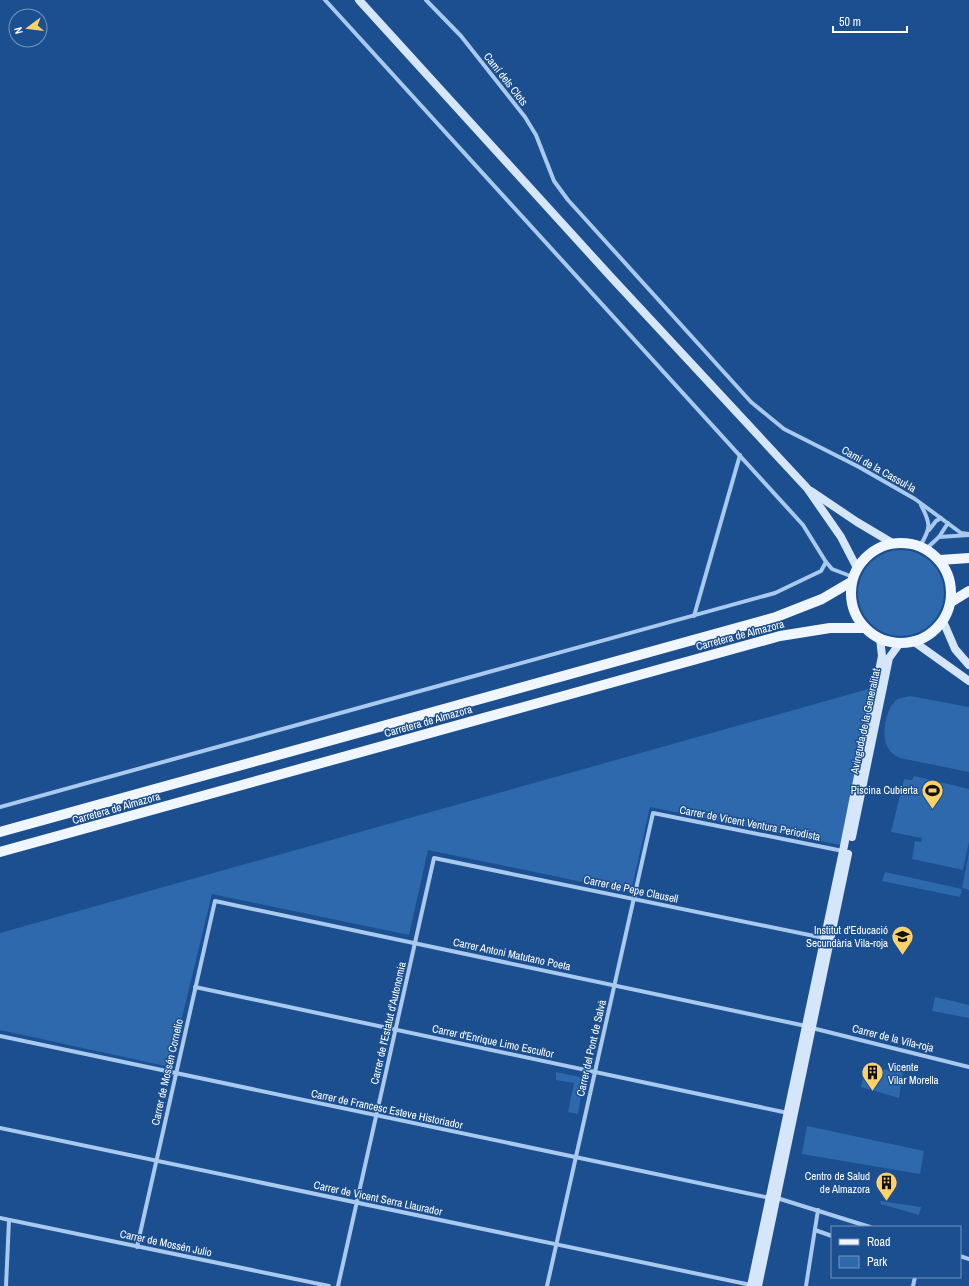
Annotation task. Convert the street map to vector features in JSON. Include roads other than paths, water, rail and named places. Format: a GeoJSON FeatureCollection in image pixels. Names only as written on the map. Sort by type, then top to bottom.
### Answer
{"type":"FeatureCollection","features":[{"type":"Feature","properties":{"kind":"main road"},"geometry":{"type":"LineString","coordinates":[[894,544],[923,548],[940,560],[950,580],[950,602],[943,621],[930,634],[913,642],[900,643],[880,638],[865,628],[852,607],[854,576],[878,547],[894,544]]}},
{"type":"Feature","properties":{"kind":"main road"},"geometry":{"type":"LineString","coordinates":[[940,560],[969,558]]}},
{"type":"Feature","properties":{"kind":"main road","name":"Carretera de Almazora"},"geometry":{"type":"LineString","coordinates":[[0,832],[776,617],[822,599],[854,576]]}},
{"type":"Feature","properties":{"kind":"main road"},"geometry":{"type":"LineString","coordinates":[[950,602],[969,591]]}},
{"type":"Feature","properties":{"kind":"main road","name":"Carretera de Almazora"},"geometry":{"type":"LineString","coordinates":[[0,852],[780,636],[830,628],[865,628]]}},
{"type":"Feature","properties":{"kind":"street"},"geometry":{"type":"LineString","coordinates":[[325,0],[804,525],[826,562],[832,569],[854,576]]}},
{"type":"Feature","properties":{"kind":"street"},"geometry":{"type":"LineString","coordinates":[[359,0],[611,277],[808,488],[842,537],[854,576]]}},
{"type":"Feature","properties":{"kind":"street","name":"Camí dels Clots"},"geometry":{"type":"LineString","coordinates":[[426,0],[461,36],[525,117],[536,135],[554,181],[568,200],[751,402],[784,429]]}},
{"type":"Feature","properties":{"kind":"street","name":"Camí de la Cassul·la"},"geometry":{"type":"LineString","coordinates":[[784,429],[859,467],[920,502],[961,533],[969,534]]}},
{"type":"Feature","properties":{"kind":"street"},"geometry":{"type":"LineString","coordinates":[[694,616],[740,455]]}},
{"type":"Feature","properties":{"kind":"street"},"geometry":{"type":"LineString","coordinates":[[808,488],[857,522],[894,544]]}},
{"type":"Feature","properties":{"kind":"street"},"geometry":{"type":"LineString","coordinates":[[920,502],[929,519],[929,531]]}},
{"type":"Feature","properties":{"kind":"street"},"geometry":{"type":"LineString","coordinates":[[923,548],[929,531],[936,521],[941,518]]}},
{"type":"Feature","properties":{"kind":"street"},"geometry":{"type":"LineString","coordinates":[[940,538],[948,523]]}},
{"type":"Feature","properties":{"kind":"street"},"geometry":{"type":"LineString","coordinates":[[923,548],[940,538],[969,534]]}},
{"type":"Feature","properties":{"kind":"street"},"geometry":{"type":"LineString","coordinates":[[0,807],[775,593],[821,570],[826,562]]}},
{"type":"Feature","properties":{"kind":"street"},"geometry":{"type":"LineString","coordinates":[[943,621],[955,649],[969,665]]}},
{"type":"Feature","properties":{"kind":"street","name":"Avinguda de la Generalitat"},"geometry":{"type":"LineString","coordinates":[[846,852],[882,656],[880,638]]}},
{"type":"Feature","properties":{"kind":"street"},"geometry":{"type":"LineString","coordinates":[[913,642],[969,681]]}},
{"type":"Feature","properties":{"kind":"street","name":"Avinguda de la Generalitat"},"geometry":{"type":"LineString","coordinates":[[754,1286],[774,1198],[827,939],[889,658],[900,643]]}},
{"type":"Feature","properties":{"kind":"street","name":"Carrer de Vicent Ventura Periodista"},"geometry":{"type":"LineString","coordinates":[[653,813],[846,852]]}},
{"type":"Feature","properties":{"kind":"street","name":"Carrer del Pont de Salvà"},"geometry":{"type":"LineString","coordinates":[[547,1286],[653,813]]}},
{"type":"Feature","properties":{"kind":"street","name":"Carrer de Pepe Clausell"},"geometry":{"type":"LineString","coordinates":[[434,858],[827,939]]}},
{"type":"Feature","properties":{"kind":"street","name":"Carrer de l'Estatut d'Autonomia"},"geometry":{"type":"LineString","coordinates":[[338,1286],[434,858]]}},
{"type":"Feature","properties":{"kind":"street","name":"Carrer Antoni Matutano Poeta"},"geometry":{"type":"LineString","coordinates":[[214,900],[809,1027]]}},
{"type":"Feature","properties":{"kind":"street","name":"Carrer de Mossén Cornelio"},"geometry":{"type":"LineString","coordinates":[[137,1247],[214,900]]}},
{"type":"Feature","properties":{"kind":"street","name":"Carrer d'Enrique Limo Escultor"},"geometry":{"type":"LineString","coordinates":[[195,987],[791,1113]]}},
{"type":"Feature","properties":{"kind":"street","name":"Carrer de la Vila-roja"},"geometry":{"type":"LineString","coordinates":[[809,1027],[969,1066]]}},
{"type":"Feature","properties":{"kind":"street","name":"Carrer de Francesc Esteve Historiador"},"geometry":{"type":"LineString","coordinates":[[0,1036],[376,1116],[774,1198],[818,1210],[867,1226]]}},
{"type":"Feature","properties":{"kind":"street","name":"Carrer de Vicent Serra Llaurador"},"geometry":{"type":"LineString","coordinates":[[0,1128],[754,1286]]}},
{"type":"Feature","properties":{"kind":"street"},"geometry":{"type":"LineString","coordinates":[[806,1286],[818,1210]]}},
{"type":"Feature","properties":{"kind":"street","name":"Carrer de Mossén Julio"},"geometry":{"type":"LineString","coordinates":[[0,1218],[329,1286]]}},
{"type":"Feature","properties":{"kind":"street"},"geometry":{"type":"LineString","coordinates":[[6,1286],[9,1220]]}},
{"type":"Feature","properties":{"kind":"street"},"geometry":{"type":"LineString","coordinates":[[815,1230],[831,1236]]}},
{"type":"Feature","properties":{"kind":"place","name":"Piscina Cubierta"},"geometry":{"type":"Point","coordinates":[933,810]}},
{"type":"Feature","properties":{"kind":"place","name":"Institut d'Educació Secundària Vila-roja"},"geometry":{"type":"Point","coordinates":[903,956]}},
{"type":"Feature","properties":{"kind":"place","name":"Vicente Vilar Morella"},"geometry":{"type":"Point","coordinates":[873,1092]}},
{"type":"Feature","properties":{"kind":"place","name":"Centro de Salud de Almazora"},"geometry":{"type":"Point","coordinates":[886,1202]}}]}
